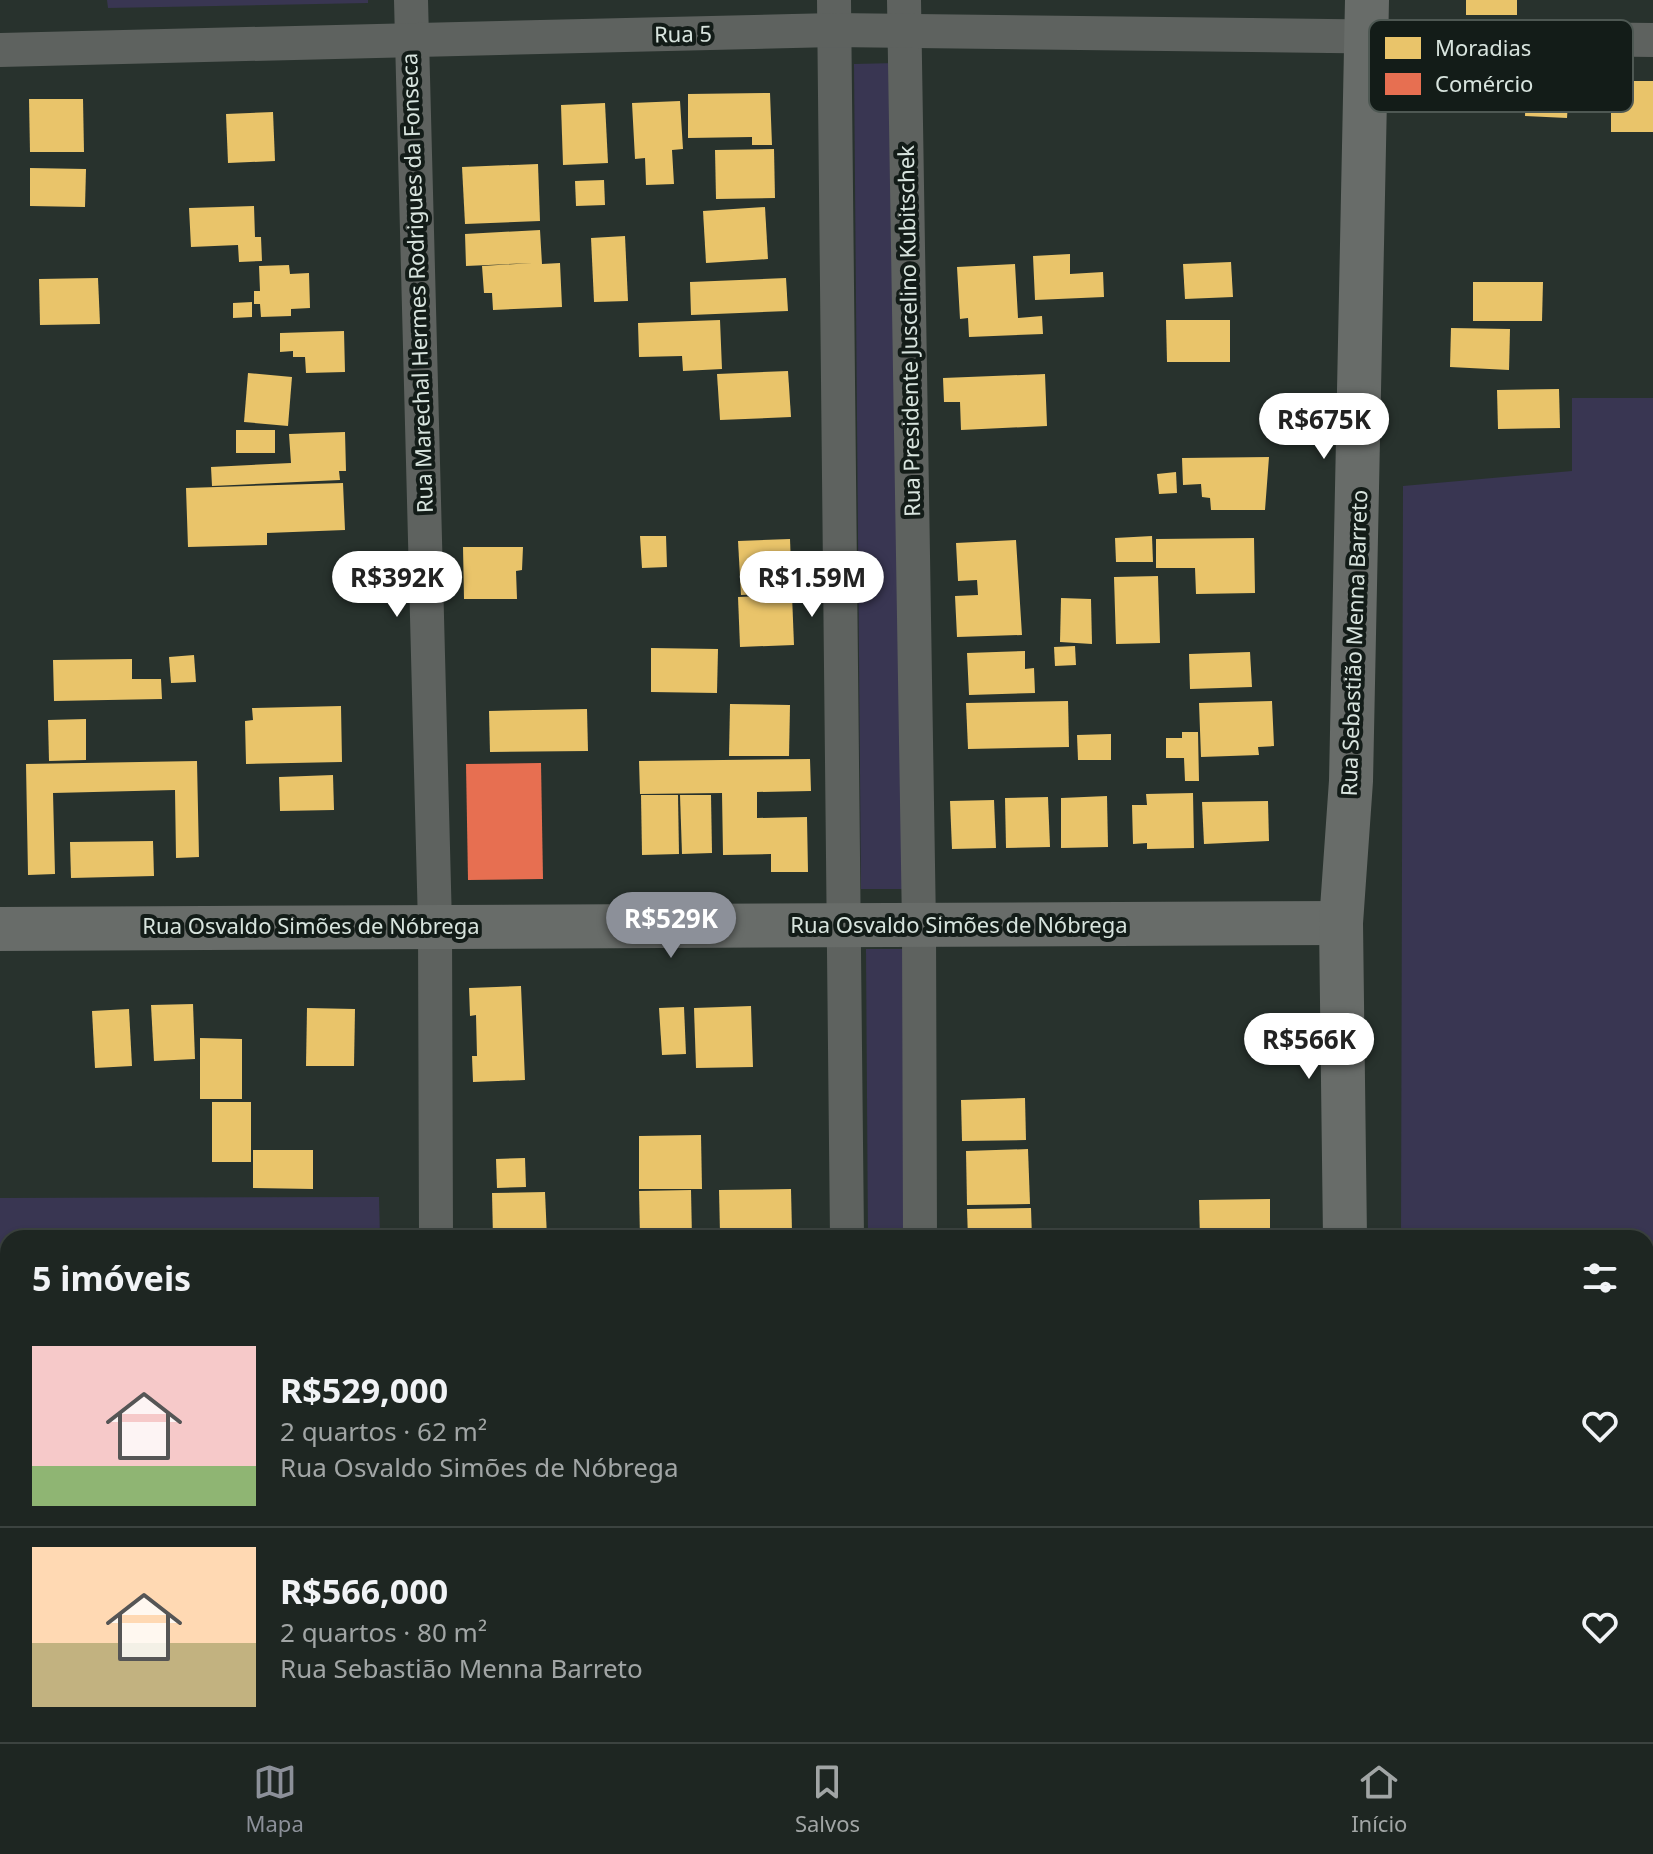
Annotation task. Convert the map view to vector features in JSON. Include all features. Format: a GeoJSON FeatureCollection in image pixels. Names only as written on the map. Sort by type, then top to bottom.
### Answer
{"type":"FeatureCollection","features":[{"type":"Feature","properties":{"kind":"main road","name":"Rua Sebastião Menna Barreto"},"geometry":{"type":"LineString","coordinates":[[1345,1230],[1341,923],[1351,781],[1367,20]]}},
{"type":"Feature","properties":{"kind":"main road","name":"Rua Osvaldo Simões de Nóbrega"},"geometry":{"type":"LineString","coordinates":[[0,929],[1341,923]]}},
{"type":"Feature","properties":{"kind":"street","name":"Rua Marechal Hermes Rodrigues da Fonseca"},"geometry":{"type":"LineString","coordinates":[[411,0],[435,925],[436,1230]]}},
{"type":"Feature","properties":{"kind":"street","name":"Rua 5"},"geometry":{"type":"LineString","coordinates":[[0,50],[411,41],[834,15],[1367,20]]}},
{"type":"Feature","properties":{"kind":"street"},"geometry":{"type":"LineString","coordinates":[[834,15],[847,1230]]}},
{"type":"Feature","properties":{"kind":"street","name":"Rua Presidente Juscelino Kubitschek"},"geometry":{"type":"LineString","coordinates":[[904,16],[919,926],[920,1230]]}},
{"type":"Feature","properties":{"kind":"street","name":"Rua 5"},"geometry":{"type":"LineString","coordinates":[[1633,39],[1653,40]]}},
{"type":"Feature","properties":{"kind":"shaded area"},"geometry":{"type":"Polygon","coordinates":[[[107,0],[368,0],[368,3],[108,8],[107,0]]]}},
{"type":"Feature","properties":{"kind":"shaded area"},"geometry":{"type":"Polygon","coordinates":[[[897,63],[905,889],[861,889],[854,64],[897,63]]]}},
{"type":"Feature","properties":{"kind":"shaded area"},"geometry":{"type":"Polygon","coordinates":[[[1572,398],[1653,398],[1653,1230],[1401,1230],[1403,486],[1572,471],[1572,398]]]}},
{"type":"Feature","properties":{"kind":"shaded area"},"geometry":{"type":"Polygon","coordinates":[[[866,949],[904,949],[906,1230],[868,1230],[866,949]]]}},
{"type":"Feature","properties":{"kind":"shaded area"},"geometry":{"type":"Polygon","coordinates":[[[379,1197],[380,1230],[0,1230],[0,1198],[379,1197]]]}},
{"type":"Feature","properties":{"kind":"building: Moradias"},"geometry":{"type":"Polygon","coordinates":[[[1466,0],[1517,0],[1517,15],[1466,15],[1466,0]]]}},
{"type":"Feature","properties":{"kind":"building: Moradias"},"geometry":{"type":"Polygon","coordinates":[[[1633,81],[1653,81],[1653,132],[1611,132],[1611,112],[1633,112],[1633,81]]]}},
{"type":"Feature","properties":{"kind":"building: Moradias"},"geometry":{"type":"Polygon","coordinates":[[[770,93],[772,145],[752,145],[752,137],[688,138],[688,94],[770,93]]]}},
{"type":"Feature","properties":{"kind":"building: Moradias"},"geometry":{"type":"Polygon","coordinates":[[[29,99],[83,99],[84,152],[30,152],[29,99]]]}},
{"type":"Feature","properties":{"kind":"building: Moradias"},"geometry":{"type":"Polygon","coordinates":[[[680,101],[683,149],[672,150],[674,184],[646,185],[645,158],[635,159],[632,103],[680,101]]]}},
{"type":"Feature","properties":{"kind":"building: Moradias"},"geometry":{"type":"Polygon","coordinates":[[[605,103],[608,163],[563,165],[561,105],[605,103]]]}},
{"type":"Feature","properties":{"kind":"building: Moradias"},"geometry":{"type":"Polygon","coordinates":[[[273,112],[275,161],[228,163],[226,114],[273,112]]]}},
{"type":"Feature","properties":{"kind":"building: Moradias"},"geometry":{"type":"Polygon","coordinates":[[[1525,112],[1567,112],[1567,118],[1525,116],[1525,112]]]}},
{"type":"Feature","properties":{"kind":"building: Moradias"},"geometry":{"type":"Polygon","coordinates":[[[774,149],[775,198],[716,199],[715,150],[774,149]]]}},
{"type":"Feature","properties":{"kind":"building: Moradias"},"geometry":{"type":"Polygon","coordinates":[[[538,164],[540,221],[465,224],[462,167],[538,164]]]}},
{"type":"Feature","properties":{"kind":"building: Moradias"},"geometry":{"type":"Polygon","coordinates":[[[30,168],[86,169],[85,207],[30,206],[30,168]]]}},
{"type":"Feature","properties":{"kind":"building: Moradias"},"geometry":{"type":"Polygon","coordinates":[[[604,180],[605,205],[576,206],[575,181],[604,180]]]}},
{"type":"Feature","properties":{"kind":"building: Moradias"},"geometry":{"type":"Polygon","coordinates":[[[254,206],[255,237],[261,237],[262,261],[239,262],[238,245],[191,247],[189,208],[254,206]]]}},
{"type":"Feature","properties":{"kind":"building: Moradias"},"geometry":{"type":"Polygon","coordinates":[[[765,207],[768,259],[706,263],[703,211],[765,207]]]}},
{"type":"Feature","properties":{"kind":"building: Moradias"},"geometry":{"type":"Polygon","coordinates":[[[540,230],[542,264],[560,263],[562,307],[493,310],[492,293],[484,293],[482,266],[533,263],[466,266],[465,234],[540,230]]]}},
{"type":"Feature","properties":{"kind":"building: Moradias"},"geometry":{"type":"Polygon","coordinates":[[[625,236],[628,301],[594,302],[591,238],[625,236]]]}},
{"type":"Feature","properties":{"kind":"building: Moradias"},"geometry":{"type":"Polygon","coordinates":[[[1070,254],[1070,274],[1103,272],[1104,297],[1035,300],[1033,256],[1070,254]]]}},
{"type":"Feature","properties":{"kind":"building: Moradias"},"geometry":{"type":"Polygon","coordinates":[[[1231,262],[1233,297],[1185,299],[1183,264],[1231,262]]]}},
{"type":"Feature","properties":{"kind":"building: Moradias"},"geometry":{"type":"Polygon","coordinates":[[[1015,264],[1018,318],[1042,316],[1043,334],[969,337],[968,318],[960,319],[957,267],[1015,264]]]}},
{"type":"Feature","properties":{"kind":"building: Moradias"},"geometry":{"type":"Polygon","coordinates":[[[289,265],[290,274],[309,273],[310,308],[291,309],[291,316],[261,317],[260,304],[254,304],[254,291],[260,291],[259,266],[289,265]]]}},
{"type":"Feature","properties":{"kind":"building: Moradias"},"geometry":{"type":"Polygon","coordinates":[[[98,278],[100,324],[40,325],[39,279],[98,278]]]}},
{"type":"Feature","properties":{"kind":"building: Moradias"},"geometry":{"type":"Polygon","coordinates":[[[786,278],[788,311],[691,315],[690,282],[786,278]]]}},
{"type":"Feature","properties":{"kind":"building: Moradias"},"geometry":{"type":"Polygon","coordinates":[[[1473,282],[1543,282],[1542,321],[1473,321],[1473,282]]]}},
{"type":"Feature","properties":{"kind":"building: Moradias"},"geometry":{"type":"Polygon","coordinates":[[[252,302],[252,317],[233,318],[233,303],[252,302]]]}},
{"type":"Feature","properties":{"kind":"building: Moradias"},"geometry":{"type":"Polygon","coordinates":[[[720,320],[722,369],[683,371],[682,356],[639,357],[638,323],[720,320]]]}},
{"type":"Feature","properties":{"kind":"building: Moradias"},"geometry":{"type":"Polygon","coordinates":[[[1166,320],[1230,320],[1230,362],[1167,362],[1166,320]]]}},
{"type":"Feature","properties":{"kind":"building: Moradias"},"geometry":{"type":"Polygon","coordinates":[[[1451,328],[1510,329],[1509,370],[1450,367],[1451,328]]]}},
{"type":"Feature","properties":{"kind":"building: Moradias"},"geometry":{"type":"Polygon","coordinates":[[[344,331],[345,372],[306,373],[305,357],[293,357],[293,351],[280,352],[280,333],[344,331]]]}},
{"type":"Feature","properties":{"kind":"building: Moradias"},"geometry":{"type":"Polygon","coordinates":[[[788,371],[791,417],[720,420],[717,374],[788,371]]]}},
{"type":"Feature","properties":{"kind":"building: Moradias"},"geometry":{"type":"Polygon","coordinates":[[[248,373],[292,377],[288,426],[244,422],[248,373]]]}},
{"type":"Feature","properties":{"kind":"building: Moradias"},"geometry":{"type":"Polygon","coordinates":[[[1045,374],[1047,426],[961,430],[960,402],[944,402],[943,378],[1045,374]]]}},
{"type":"Feature","properties":{"kind":"building: Moradias"},"geometry":{"type":"Polygon","coordinates":[[[1559,389],[1560,428],[1498,429],[1497,390],[1559,389]]]}},
{"type":"Feature","properties":{"kind":"building: Moradias"},"geometry":{"type":"Polygon","coordinates":[[[236,430],[275,430],[275,453],[236,453],[236,430]]]}},
{"type":"Feature","properties":{"kind":"building: Moradias"},"geometry":{"type":"Polygon","coordinates":[[[345,432],[346,471],[339,471],[340,480],[212,486],[211,467],[291,463],[289,434],[345,432]]]}},
{"type":"Feature","properties":{"kind":"building: Moradias"},"geometry":{"type":"Polygon","coordinates":[[[1269,457],[1265,510],[1211,510],[1210,498],[1202,497],[1201,484],[1183,485],[1182,458],[1269,457]]]}},
{"type":"Feature","properties":{"kind":"building: Moradias"},"geometry":{"type":"Polygon","coordinates":[[[1176,472],[1177,493],[1159,494],[1157,474],[1176,472]]]}},
{"type":"Feature","properties":{"kind":"building: Moradias"},"geometry":{"type":"Polygon","coordinates":[[[343,483],[345,530],[267,533],[267,545],[188,547],[186,488],[343,483]]]}},
{"type":"Feature","properties":{"kind":"building: Moradias"},"geometry":{"type":"Polygon","coordinates":[[[640,536],[666,536],[667,567],[642,568],[640,536]]]}},
{"type":"Feature","properties":{"kind":"building: Moradias"},"geometry":{"type":"Polygon","coordinates":[[[1152,536],[1153,562],[1116,562],[1115,538],[1152,536]]]}},
{"type":"Feature","properties":{"kind":"building: Moradias"},"geometry":{"type":"Polygon","coordinates":[[[1254,538],[1255,593],[1196,594],[1195,568],[1156,568],[1156,539],[1254,538]]]}},
{"type":"Feature","properties":{"kind":"building: Moradias"},"geometry":{"type":"Polygon","coordinates":[[[790,539],[792,593],[741,595],[738,541],[790,539]]]}},
{"type":"Feature","properties":{"kind":"building: Moradias"},"geometry":{"type":"Polygon","coordinates":[[[1016,540],[1022,635],[957,637],[955,596],[978,595],[977,580],[958,581],[956,543],[1016,540]]]}},
{"type":"Feature","properties":{"kind":"building: Moradias"},"geometry":{"type":"Polygon","coordinates":[[[463,547],[523,547],[522,570],[516,571],[517,599],[464,599],[463,547]]]}},
{"type":"Feature","properties":{"kind":"building: Moradias"},"geometry":{"type":"Polygon","coordinates":[[[1158,576],[1160,643],[1116,644],[1114,577],[1158,576]]]}},
{"type":"Feature","properties":{"kind":"building: Moradias"},"geometry":{"type":"Polygon","coordinates":[[[792,595],[794,645],[740,647],[738,597],[792,595]]]}},
{"type":"Feature","properties":{"kind":"building: Moradias"},"geometry":{"type":"Polygon","coordinates":[[[1061,598],[1091,599],[1092,644],[1060,642],[1061,598]]]}},
{"type":"Feature","properties":{"kind":"building: Moradias"},"geometry":{"type":"Polygon","coordinates":[[[1075,646],[1076,665],[1055,666],[1054,647],[1075,646]]]}},
{"type":"Feature","properties":{"kind":"building: Moradias"},"geometry":{"type":"Polygon","coordinates":[[[651,648],[718,649],[717,693],[651,692],[651,648]]]}},
{"type":"Feature","properties":{"kind":"building: Moradias"},"geometry":{"type":"Polygon","coordinates":[[[1025,651],[1025,669],[1034,668],[1035,693],[969,695],[967,653],[1025,651]]]}},
{"type":"Feature","properties":{"kind":"building: Moradias"},"geometry":{"type":"Polygon","coordinates":[[[1250,652],[1252,687],[1190,689],[1189,654],[1250,652]]]}},
{"type":"Feature","properties":{"kind":"building: Moradias"},"geometry":{"type":"Polygon","coordinates":[[[194,655],[196,682],[171,683],[169,657],[194,655]]]}},
{"type":"Feature","properties":{"kind":"building: Moradias"},"geometry":{"type":"Polygon","coordinates":[[[132,659],[132,679],[161,679],[162,699],[54,701],[53,660],[132,659]]]}},
{"type":"Feature","properties":{"kind":"building: Moradias"},"geometry":{"type":"Polygon","coordinates":[[[1068,701],[1069,747],[968,749],[966,703],[1068,701]]]}},
{"type":"Feature","properties":{"kind":"building: Moradias"},"geometry":{"type":"Polygon","coordinates":[[[1272,701],[1274,746],[1258,747],[1259,755],[1201,757],[1199,703],[1272,701]]]}},
{"type":"Feature","properties":{"kind":"building: Moradias"},"geometry":{"type":"Polygon","coordinates":[[[730,704],[790,705],[789,756],[729,756],[730,704]]]}},
{"type":"Feature","properties":{"kind":"building: Moradias"},"geometry":{"type":"Polygon","coordinates":[[[341,706],[342,762],[246,764],[245,721],[253,720],[252,708],[341,706]]]}},
{"type":"Feature","properties":{"kind":"building: Moradias"},"geometry":{"type":"Polygon","coordinates":[[[587,709],[588,751],[490,752],[489,711],[587,709]]]}},
{"type":"Feature","properties":{"kind":"building: Moradias"},"geometry":{"type":"Polygon","coordinates":[[[86,719],[86,760],[49,761],[48,720],[86,719]]]}},
{"type":"Feature","properties":{"kind":"building: Moradias"},"geometry":{"type":"Polygon","coordinates":[[[1182,732],[1198,732],[1199,781],[1185,781],[1184,758],[1166,758],[1166,738],[1182,738],[1182,732]]]}},
{"type":"Feature","properties":{"kind":"building: Moradias"},"geometry":{"type":"Polygon","coordinates":[[[1111,734],[1111,760],[1078,760],[1077,735],[1111,734]]]}},
{"type":"Feature","properties":{"kind":"building: Moradias"},"geometry":{"type":"Polygon","coordinates":[[[810,759],[811,791],[757,792],[757,818],[807,817],[808,872],[771,872],[771,854],[723,855],[722,793],[640,794],[639,761],[810,759]]]}},
{"type":"Feature","properties":{"kind":"building: Moradias"},"geometry":{"type":"Polygon","coordinates":[[[197,761],[199,857],[176,858],[175,790],[53,793],[55,874],[28,875],[26,764],[197,761]]]}},
{"type":"Feature","properties":{"kind":"building: Moradias"},"geometry":{"type":"Polygon","coordinates":[[[333,775],[334,810],[280,811],[279,777],[333,775]]]}},
{"type":"Feature","properties":{"kind":"building: Moradias"},"geometry":{"type":"Polygon","coordinates":[[[1193,793],[1194,848],[1147,849],[1147,843],[1133,844],[1132,805],[1147,805],[1146,794],[1193,793]]]}},
{"type":"Feature","properties":{"kind":"building: Moradias"},"geometry":{"type":"Polygon","coordinates":[[[641,795],[678,795],[679,854],[642,855],[641,795]]]}},
{"type":"Feature","properties":{"kind":"building: Moradias"},"geometry":{"type":"Polygon","coordinates":[[[680,795],[711,795],[712,853],[682,854],[680,795]]]}},
{"type":"Feature","properties":{"kind":"building: Moradias"},"geometry":{"type":"Polygon","coordinates":[[[1107,796],[1108,847],[1061,848],[1061,798],[1107,796]]]}},
{"type":"Feature","properties":{"kind":"building: Moradias"},"geometry":{"type":"Polygon","coordinates":[[[1048,797],[1050,847],[1006,848],[1005,798],[1048,797]]]}},
{"type":"Feature","properties":{"kind":"building: Moradias"},"geometry":{"type":"Polygon","coordinates":[[[994,800],[996,848],[952,849],[950,801],[994,800]]]}},
{"type":"Feature","properties":{"kind":"building: Moradias"},"geometry":{"type":"Polygon","coordinates":[[[1268,801],[1269,841],[1204,844],[1202,802],[1268,801]]]}},
{"type":"Feature","properties":{"kind":"building: Moradias"},"geometry":{"type":"Polygon","coordinates":[[[153,841],[154,876],[71,878],[70,842],[153,841]]]}},
{"type":"Feature","properties":{"kind":"building: Moradias"},"geometry":{"type":"Polygon","coordinates":[[[521,986],[525,1080],[473,1082],[472,1056],[477,1056],[476,1015],[470,1016],[469,988],[521,986]]]}},
{"type":"Feature","properties":{"kind":"building: Moradias"},"geometry":{"type":"Polygon","coordinates":[[[193,1004],[195,1059],[154,1061],[151,1005],[193,1004]]]}},
{"type":"Feature","properties":{"kind":"building: Moradias"},"geometry":{"type":"Polygon","coordinates":[[[751,1006],[753,1067],[696,1068],[694,1008],[751,1006]]]}},
{"type":"Feature","properties":{"kind":"building: Moradias"},"geometry":{"type":"Polygon","coordinates":[[[684,1007],[686,1054],[662,1055],[659,1008],[684,1007]]]}},
{"type":"Feature","properties":{"kind":"building: Moradias"},"geometry":{"type":"Polygon","coordinates":[[[307,1008],[355,1009],[354,1066],[306,1066],[307,1008]]]}},
{"type":"Feature","properties":{"kind":"building: Moradias"},"geometry":{"type":"Polygon","coordinates":[[[129,1009],[132,1066],[95,1068],[92,1011],[129,1009]]]}},
{"type":"Feature","properties":{"kind":"building: Moradias"},"geometry":{"type":"Polygon","coordinates":[[[200,1038],[242,1039],[242,1099],[200,1099],[200,1038]]]}},
{"type":"Feature","properties":{"kind":"building: Moradias"},"geometry":{"type":"Polygon","coordinates":[[[1025,1098],[1026,1140],[962,1141],[961,1100],[1025,1098]]]}},
{"type":"Feature","properties":{"kind":"building: Moradias"},"geometry":{"type":"Polygon","coordinates":[[[212,1102],[251,1102],[251,1162],[212,1162],[212,1102]]]}},
{"type":"Feature","properties":{"kind":"building: Moradias"},"geometry":{"type":"Polygon","coordinates":[[[701,1135],[702,1189],[639,1189],[639,1136],[701,1135]]]}},
{"type":"Feature","properties":{"kind":"building: Moradias"},"geometry":{"type":"Polygon","coordinates":[[[1028,1149],[1030,1204],[967,1205],[966,1151],[1028,1149]]]}},
{"type":"Feature","properties":{"kind":"building: Moradias"},"geometry":{"type":"Polygon","coordinates":[[[253,1150],[313,1150],[313,1189],[253,1188],[253,1150]]]}},
{"type":"Feature","properties":{"kind":"building: Moradias"},"geometry":{"type":"Polygon","coordinates":[[[525,1158],[526,1187],[497,1188],[496,1159],[525,1158]]]}},
{"type":"Feature","properties":{"kind":"building: Moradias"},"geometry":{"type":"Polygon","coordinates":[[[791,1189],[792,1230],[720,1230],[719,1190],[791,1189]]]}},
{"type":"Feature","properties":{"kind":"building: Moradias"},"geometry":{"type":"Polygon","coordinates":[[[691,1190],[692,1230],[640,1230],[639,1191],[691,1190]]]}},
{"type":"Feature","properties":{"kind":"building: Moradias"},"geometry":{"type":"Polygon","coordinates":[[[545,1192],[547,1230],[493,1230],[492,1193],[545,1192]]]}},
{"type":"Feature","properties":{"kind":"building: Moradias"},"geometry":{"type":"Polygon","coordinates":[[[1270,1199],[1270,1230],[1200,1230],[1199,1200],[1270,1199]]]}},
{"type":"Feature","properties":{"kind":"building: Moradias"},"geometry":{"type":"Polygon","coordinates":[[[1031,1208],[1032,1230],[968,1230],[967,1209],[1031,1208]]]}},
{"type":"Feature","properties":{"kind":"building: Comércio"},"geometry":{"type":"Polygon","coordinates":[[[541,763],[543,879],[468,880],[466,764],[541,763]]]}}]}
